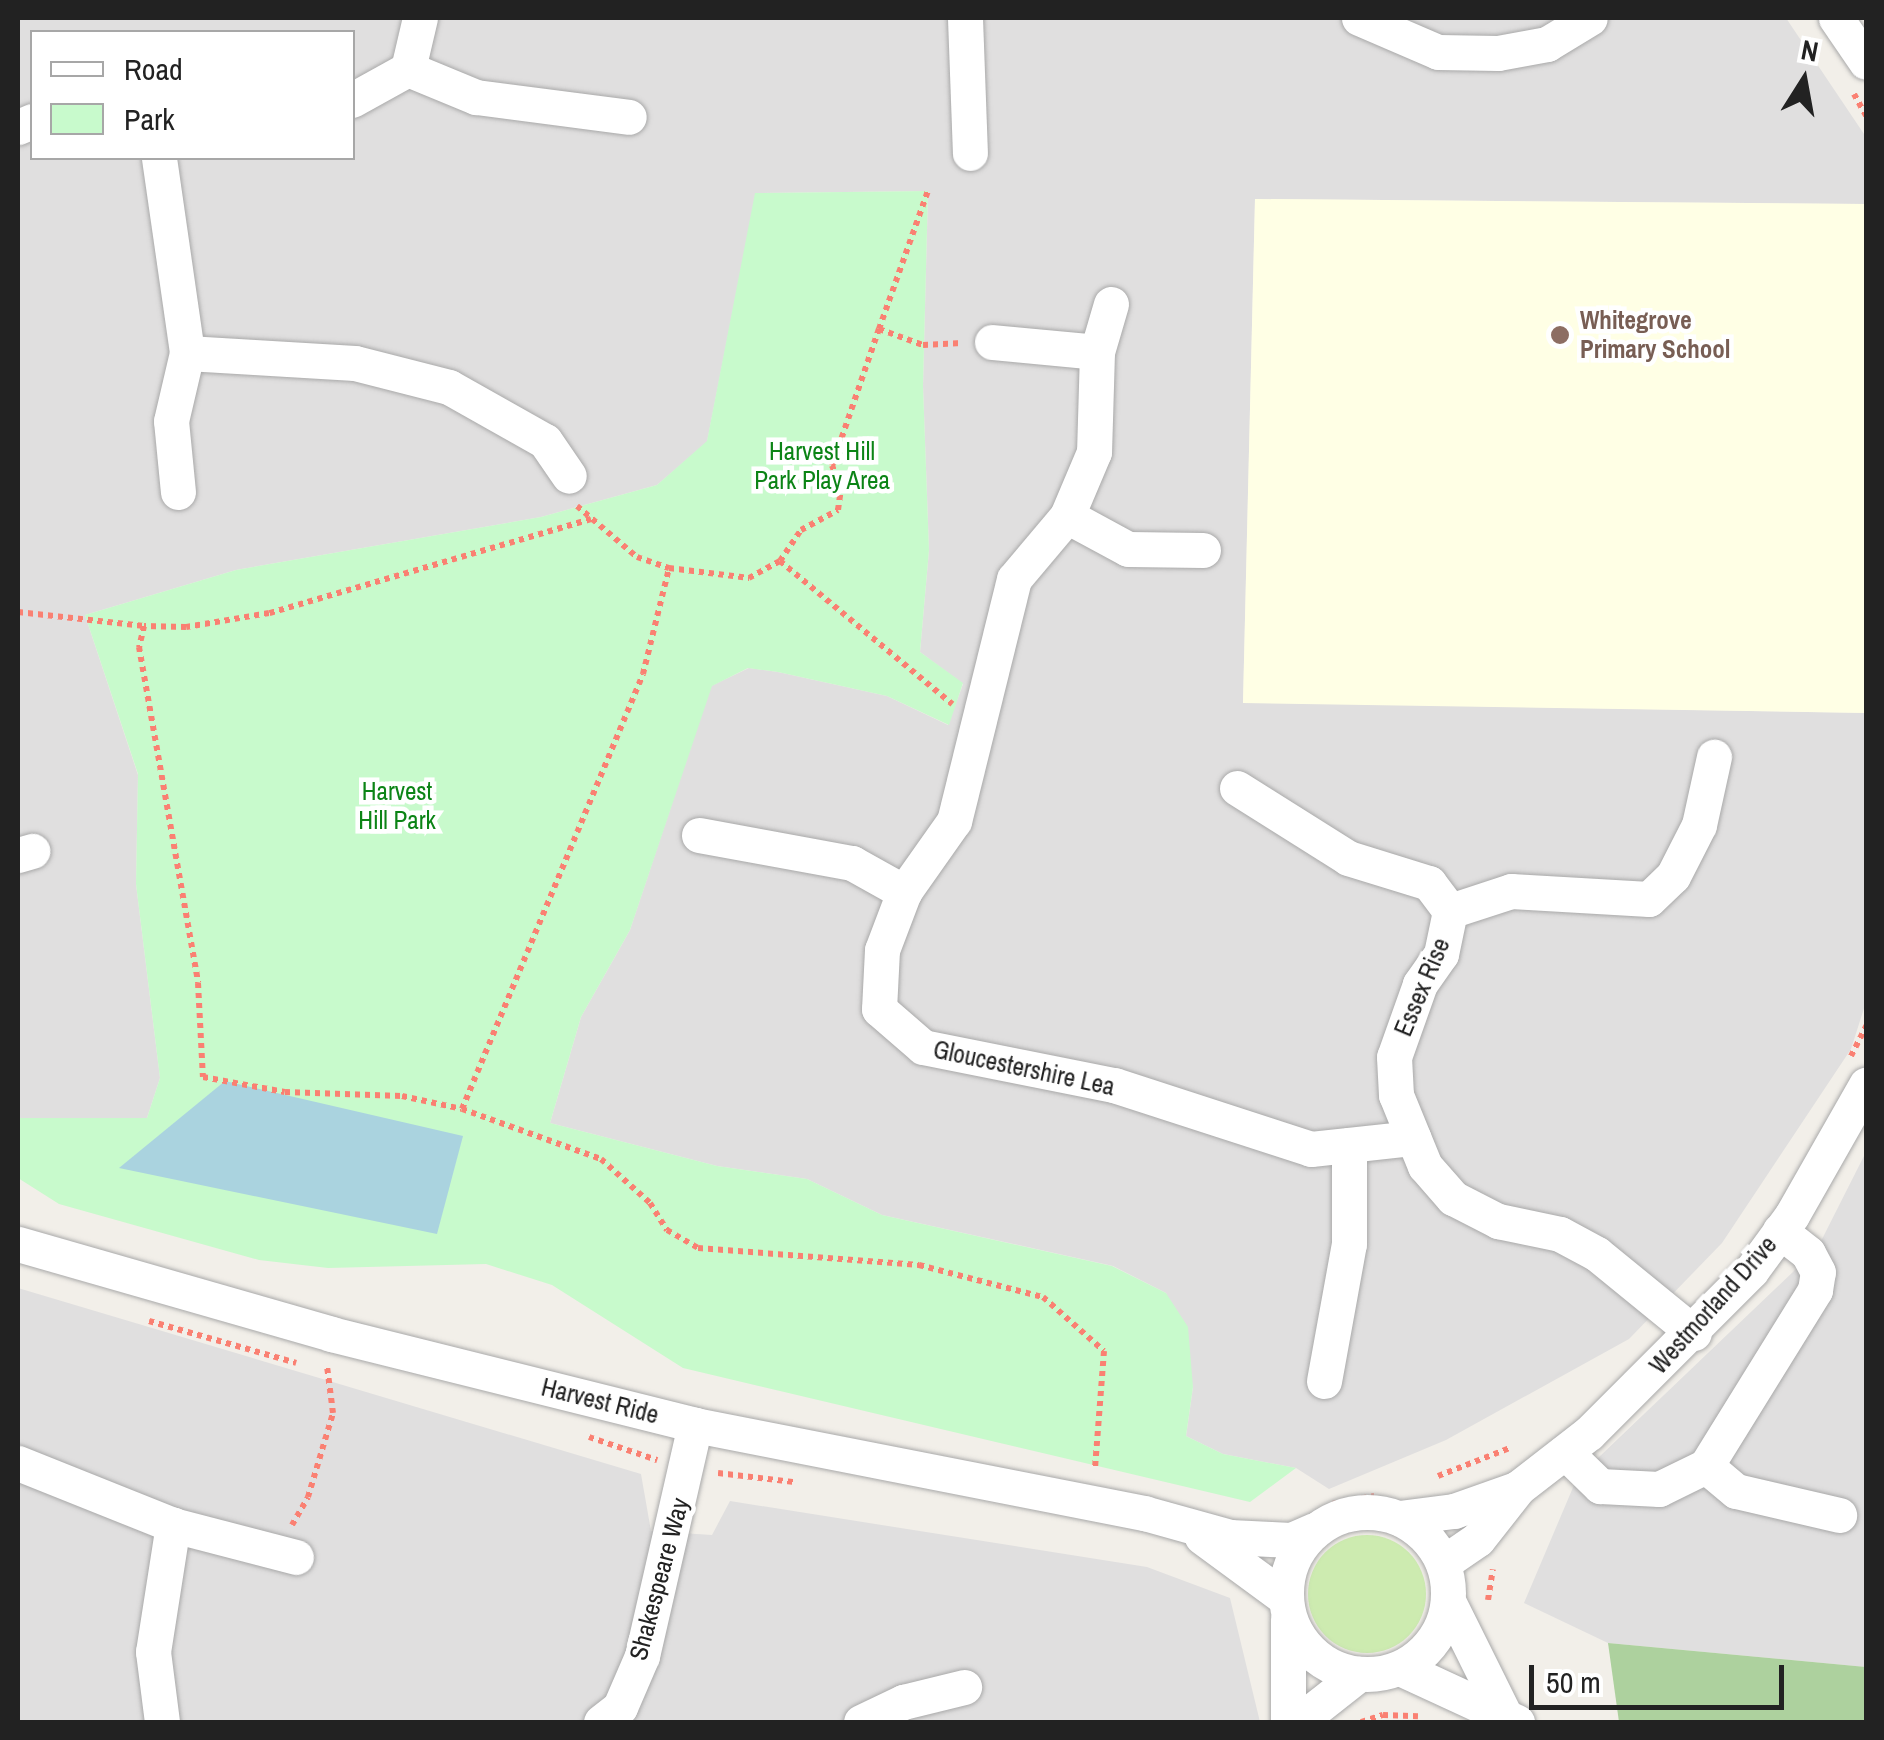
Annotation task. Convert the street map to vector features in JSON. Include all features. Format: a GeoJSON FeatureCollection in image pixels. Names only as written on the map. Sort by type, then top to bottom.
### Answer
{"type":"FeatureCollection","features":[{"type":"Feature","properties":{"kind":"street"},"geometry":{"type":"LineString","coordinates":[[355,98],[408,69],[420,18]]}},
{"type":"Feature","properties":{"kind":"street"},"geometry":{"type":"LineString","coordinates":[[965,18],[970,153]]}},
{"type":"Feature","properties":{"kind":"street"},"geometry":{"type":"LineString","coordinates":[[1359,18],[1438,52],[1498,53],[1547,44],[1590,18]]}},
{"type":"Feature","properties":{"kind":"street"},"geometry":{"type":"LineString","coordinates":[[1836,18],[1866,62]]}},
{"type":"Feature","properties":{"kind":"street"},"geometry":{"type":"LineString","coordinates":[[408,69],[476,98],[628,117]]}},
{"type":"Feature","properties":{"kind":"street"},"geometry":{"type":"LineString","coordinates":[[159,160],[187,353],[171,421],[178,492]]}},
{"type":"Feature","properties":{"kind":"street","name":"Gloucestershire Lea"},"geometry":{"type":"LineString","coordinates":[[1111,304],[1097,352],[1094,452],[1067,516],[1014,579],[954,822],[904,892],[882,950],[879,1010],[922,1047],[1114,1085],[1311,1149],[1413,1138]]}},
{"type":"Feature","properties":{"kind":"street"},"geometry":{"type":"LineString","coordinates":[[992,342],[1097,352]]}},
{"type":"Feature","properties":{"kind":"street"},"geometry":{"type":"LineString","coordinates":[[187,353],[355,363],[449,388],[545,441],[569,476]]}},
{"type":"Feature","properties":{"kind":"street"},"geometry":{"type":"LineString","coordinates":[[1067,516],[1128,549],[1203,550]]}},
{"type":"Feature","properties":{"kind":"street"},"geometry":{"type":"LineString","coordinates":[[1450,910],[1510,890],[1649,899],[1674,876],[1699,825],[1714,757]]}},
{"type":"Feature","properties":{"kind":"street","name":"Essex Rise"},"geometry":{"type":"LineString","coordinates":[[1237,788],[1348,858],[1429,883],[1450,910],[1442,954],[1420,984],[1394,1056],[1396,1095],[1425,1166],[1453,1198],[1498,1221],[1560,1234],[1597,1254],[1694,1333]]}},
{"type":"Feature","properties":{"kind":"street"},"geometry":{"type":"LineString","coordinates":[[699,835],[852,863],[904,892]]}},
{"type":"Feature","properties":{"kind":"street","name":"Westmorland Drive"},"geometry":{"type":"LineString","coordinates":[[1443,1563],[1478,1539],[1518,1488],[1565,1452],[1694,1333],[1780,1231],[1865,1093]]}},
{"type":"Feature","properties":{"kind":"street"},"geometry":{"type":"LineString","coordinates":[[1324,1382],[1350,1244],[1349,1145]]}},
{"type":"Feature","properties":{"kind":"street"},"geometry":{"type":"LineString","coordinates":[[1565,1452],[1600,1486],[1658,1489],[1706,1466],[1815,1290],[1818,1272],[1808,1253],[1780,1231]]}},
{"type":"Feature","properties":{"kind":"street","name":"Harvest Ride"},"geometry":{"type":"LineString","coordinates":[[18,1244],[331,1334],[695,1425],[1189,1528],[1291,1540],[1316,1518]]}},
{"type":"Feature","properties":{"kind":"street","name":"Shakespeare Way"},"geometry":{"type":"LineString","coordinates":[[620,1717],[661,1592],[695,1425]]}},
{"type":"Feature","properties":{"kind":"street"},"geometry":{"type":"LineString","coordinates":[[18,1463],[173,1525],[286,1554]]}},
{"type":"Feature","properties":{"kind":"street"},"geometry":{"type":"LineString","coordinates":[[1706,1466],[1736,1491],[1839,1515]]}},
{"type":"Feature","properties":{"kind":"street","name":"Westmorland Drive"},"geometry":{"type":"LineString","coordinates":[[1393,1506],[1454,1511],[1518,1488]]}},
{"type":"Feature","properties":{"kind":"street"},"geometry":{"type":"LineString","coordinates":[[1288,1722],[1287,1572],[1316,1518],[1393,1506],[1425,1536],[1443,1563],[1448,1600],[1509,1716]]}},
{"type":"Feature","properties":{"kind":"street"},"geometry":{"type":"LineString","coordinates":[[162,1722],[153,1652],[173,1525]]}},
{"type":"Feature","properties":{"kind":"street","name":"Harvest Ride"},"geometry":{"type":"LineString","coordinates":[[1189,1528],[1286,1607]]}},
{"type":"Feature","properties":{"kind":"street"},"geometry":{"type":"LineString","coordinates":[[1298,1722],[1359,1674],[1400,1668],[1433,1641],[1448,1600]]}},
{"type":"Feature","properties":{"kind":"street"},"geometry":{"type":"LineString","coordinates":[[1286,1607],[1314,1656],[1359,1674]]}},
{"type":"Feature","properties":{"kind":"street"},"geometry":{"type":"LineString","coordinates":[[1400,1668],[1509,1716]]}},
{"type":"Feature","properties":{"kind":"street"},"geometry":{"type":"LineString","coordinates":[[861,1722],[902,1702],[964,1687]]}},
{"type":"Feature","properties":{"kind":"path"},"geometry":{"type":"LineString","coordinates":[[569,476],[577,506],[637,557],[669,568],[750,578],[780,561],[801,530],[838,510],[841,488],[832,466],[928,190]]}},
{"type":"Feature","properties":{"kind":"path"},"geometry":{"type":"LineString","coordinates":[[879,329],[923,345],[992,342]]}},
{"type":"Feature","properties":{"kind":"path"},"geometry":{"type":"LineString","coordinates":[[18,612],[186,628],[268,613],[591,518]]}},
{"type":"Feature","properties":{"kind":"path"},"geometry":{"type":"LineString","coordinates":[[780,561],[954,706],[984,707]]}},
{"type":"Feature","properties":{"kind":"path"},"geometry":{"type":"LineString","coordinates":[[462,1109],[644,674],[669,568]]}},
{"type":"Feature","properties":{"kind":"path"},"geometry":{"type":"LineString","coordinates":[[144,626],[138,647],[198,983],[204,1077],[285,1092],[402,1096],[529,1128],[601,1159],[650,1203],[667,1230],[698,1248],[919,1265],[1043,1297],[1084,1327],[1104,1351],[1097,1466],[1079,1503]]}},
{"type":"Feature","properties":{"kind":"path"},"geometry":{"type":"LineString","coordinates":[[286,1554],[308,1498],[333,1413],[326,1370]]}},
{"type":"Feature","properties":{"kind":"path"},"geometry":{"type":"LineString","coordinates":[[1316,1518],[1393,1506]]}},
{"type":"Feature","properties":{"kind":"path"},"geometry":{"type":"LineString","coordinates":[[1492,1614],[1486,1590],[1496,1560]]}},
{"type":"Feature","properties":{"kind":"path"},"geometry":{"type":"LineString","coordinates":[[1361,1722],[1397,1714],[1432,1721]]}},
{"type":"Feature","properties":{"kind":"shaded area"},"geometry":{"type":"Polygon","coordinates":[[[18,18],[1786,18],[1866,137],[1866,204],[1255,199],[1243,702],[1866,713],[1866,1002],[1851,1049],[1722,1243],[1629,1339],[1446,1440],[1329,1489],[1296,1468],[1223,1454],[1186,1436],[1193,1387],[1166,1293],[1113,1266],[882,1215],[807,1179],[717,1166],[550,1123],[581,1017],[630,930],[711,686],[749,668],[778,672],[887,696],[948,725],[963,684],[920,652],[929,550],[923,386],[928,191],[756,193],[707,442],[657,485],[541,517],[236,570],[85,615],[138,775],[136,884],[160,1078],[147,1118],[18,1118],[18,18]]]}},
{"type":"Feature","properties":{"kind":"shaded area","name":"Whitegrove Primary School"},"geometry":{"type":"Polygon","coordinates":[[[1255,199],[1866,204],[1866,713],[1243,703],[1255,199]]]}},
{"type":"Feature","properties":{"kind":"shaded area"},"geometry":{"type":"Polygon","coordinates":[[[1866,1152],[1866,1667],[1608,1643],[1524,1603],[1577,1478],[1817,1249],[1866,1152]]]}},
{"type":"Feature","properties":{"kind":"shaded area"},"geometry":{"type":"Polygon","coordinates":[[[18,1288],[641,1474],[651,1531],[712,1535],[730,1501],[1147,1567],[1230,1598],[1260,1722],[18,1722],[18,1288]]]}},
{"type":"Feature","properties":{"kind":"green space","name":"Harvest Hill Park"},"geometry":{"type":"Polygon","coordinates":[[[928,191],[923,386],[929,550],[920,652],[963,683],[949,725],[887,696],[778,672],[748,668],[712,686],[630,930],[581,1017],[550,1123],[717,1166],[807,1179],[882,1215],[1112,1266],[1166,1293],[1188,1327],[1193,1387],[1186,1436],[1223,1454],[1296,1468],[1250,1502],[683,1368],[552,1285],[486,1264],[328,1268],[259,1260],[59,1204],[18,1178],[18,1118],[147,1118],[160,1078],[136,884],[138,774],[85,615],[236,570],[541,517],[657,485],[707,441],[755,193],[928,191]]]}},
{"type":"Feature","properties":{"kind":"green space"},"geometry":{"type":"Polygon","coordinates":[[[1367,1535],[1390,1540],[1409,1552],[1421,1571],[1426,1594],[1421,1617],[1409,1636],[1390,1648],[1367,1653],[1344,1648],[1325,1636],[1313,1617],[1308,1594],[1313,1571],[1325,1552],[1344,1540],[1367,1535]]]}},
{"type":"Feature","properties":{"kind":"green space"},"geometry":{"type":"Polygon","coordinates":[[[1608,1643],[1866,1667],[1866,1722],[1619,1722],[1608,1643]]]}},
{"type":"Feature","properties":{"kind":"water"},"geometry":{"type":"Polygon","coordinates":[[[225,1081],[463,1136],[437,1234],[119,1168],[225,1081]]]}},
{"type":"Feature","properties":{"kind":"place","name":"Whitegrove Primary School"},"geometry":{"type":"Point","coordinates":[1560,335]}},
{"type":"Feature","properties":{"kind":"park label","name":"Harvest Hill Park Play Area"},"geometry":{"type":"Point","coordinates":[822,466]}}]}
